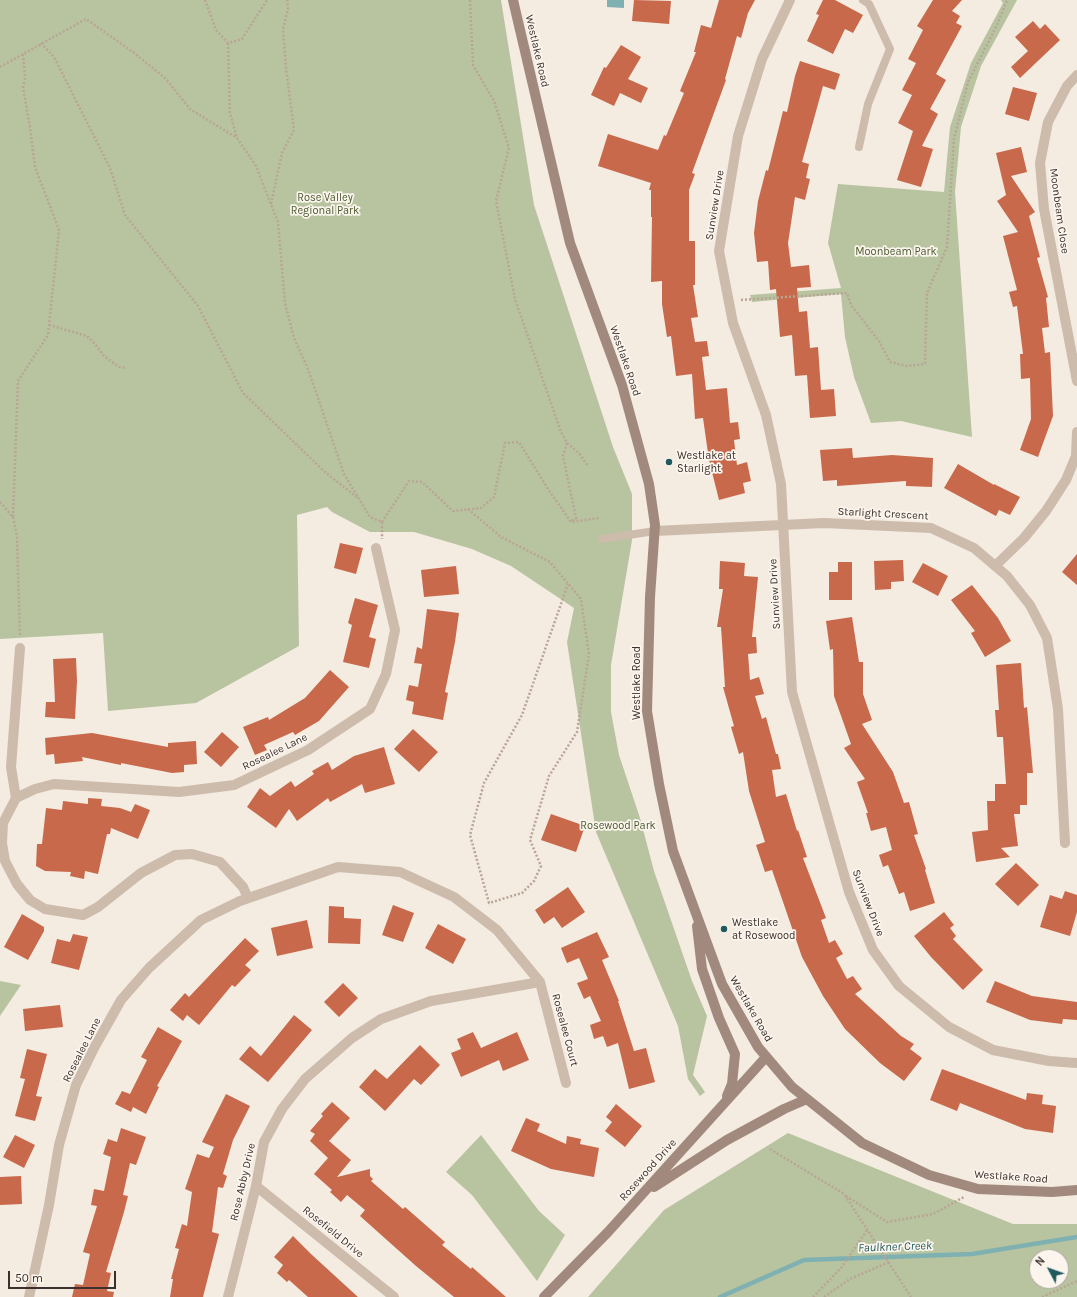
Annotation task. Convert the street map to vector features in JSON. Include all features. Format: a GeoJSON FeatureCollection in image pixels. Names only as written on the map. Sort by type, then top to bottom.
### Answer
{"type":"FeatureCollection","features":[{"type":"Feature","properties":{"kind":"street","name":"Westlake Road"},"geometry":{"type":"LineString","coordinates":[[513,0],[570,243],[622,385],[649,484],[655,531],[650,597],[647,711],[659,784],[673,851],[722,984],[758,1047],[792,1087],[862,1143],[929,1175],[978,1189],[1052,1192],[1077,1190]]}},
{"type":"Feature","properties":{"kind":"street","name":"Sunview Drive"},"geometry":{"type":"LineString","coordinates":[[790,0],[762,59],[738,136],[719,251],[734,323],[766,415],[781,484],[792,692],[849,892],[873,950],[899,986],[949,1027],[993,1050],[1050,1061],[1077,1063]]}},
{"type":"Feature","properties":{"kind":"street","name":"Moonbeam Close"},"geometry":{"type":"LineString","coordinates":[[1077,75],[1067,86],[1048,122],[1040,163],[1044,209],[1077,381]]}},
{"type":"Feature","properties":{"kind":"street"},"geometry":{"type":"LineString","coordinates":[[996,566],[1024,538],[1046,511],[1066,480],[1076,456],[1077,432]]}},
{"type":"Feature","properties":{"kind":"street","name":"Starlight Crescent"},"geometry":{"type":"LineString","coordinates":[[655,531],[824,523],[931,528],[974,548],[1007,576],[1030,605],[1048,638],[1058,709],[1065,843]]}},
{"type":"Feature","properties":{"kind":"street","name":"Rosealee Lane"},"geometry":{"type":"LineString","coordinates":[[16,798],[35,789],[54,784],[179,792],[234,785],[308,750],[370,708],[386,674],[395,630],[376,548]]}},
{"type":"Feature","properties":{"kind":"street"},"geometry":{"type":"LineString","coordinates":[[20,648],[11,767],[16,798],[3,823],[2,844],[5,861],[17,884],[30,900],[45,909],[83,915],[98,907],[141,873],[175,855],[186,854],[192,854],[220,862],[243,887],[248,898]]}},
{"type":"Feature","properties":{"kind":"street","name":"Rosealee Lane"},"geometry":{"type":"LineString","coordinates":[[29,1297],[49,1205],[59,1145],[76,1085],[121,1000],[155,962],[201,920],[248,898],[338,867],[400,872],[454,897],[497,930],[540,982]]}},
{"type":"Feature","properties":{"kind":"street"},"geometry":{"type":"LineString","coordinates":[[695,910],[702,968],[719,1018],[735,1054],[732,1084],[722,1106]]}},
{"type":"Feature","properties":{"kind":"street","name":"Rosealee Court"},"geometry":{"type":"LineString","coordinates":[[540,982],[566,1083]]}},
{"type":"Feature","properties":{"kind":"street","name":"Rose Abby Drive"},"geometry":{"type":"LineString","coordinates":[[228,1297],[256,1186],[264,1142],[282,1109],[305,1079],[352,1038],[381,1019],[431,1001],[540,982]]}},
{"type":"Feature","properties":{"kind":"street","name":"Rosewood Drive"},"geometry":{"type":"LineString","coordinates":[[544,1297],[608,1232],[766,1057]]}},
{"type":"Feature","properties":{"kind":"street"},"geometry":{"type":"LineString","coordinates":[[642,1194],[727,1140],[784,1109],[807,1099]]}},
{"type":"Feature","properties":{"kind":"street","name":"Rosefield Drive"},"geometry":{"type":"LineString","coordinates":[[256,1186],[394,1297]]}},
{"type":"Feature","properties":{"kind":"lane"},"geometry":{"type":"LineString","coordinates":[[859,147],[868,104],[890,49],[870,4],[864,0]]}},
{"type":"Feature","properties":{"kind":"lane"},"geometry":{"type":"LineString","coordinates":[[602,539],[655,531]]}},
{"type":"Feature","properties":{"kind":"path"},"geometry":{"type":"LineString","coordinates":[[205,0],[216,30],[228,43],[230,113],[237,138],[256,166],[278,222],[285,303],[294,338],[308,369],[344,474],[370,517],[382,522]]}},
{"type":"Feature","properties":{"kind":"path"},"geometry":{"type":"LineString","coordinates":[[228,43],[242,39],[267,0]]}},
{"type":"Feature","properties":{"kind":"path"},"geometry":{"type":"LineString","coordinates":[[271,204],[282,153],[294,130],[286,68],[283,29],[288,9],[287,0]]}},
{"type":"Feature","properties":{"kind":"path"},"geometry":{"type":"LineString","coordinates":[[470,0],[473,65],[494,101],[509,148],[496,201],[515,299],[561,432],[566,443],[579,452],[588,466]]}},
{"type":"Feature","properties":{"kind":"path"},"geometry":{"type":"LineString","coordinates":[[729,300],[847,292],[851,305],[879,341],[890,362],[907,366],[925,364],[927,293],[947,247],[954,139],[968,82],[998,25],[1007,0]]}},
{"type":"Feature","properties":{"kind":"path"},"geometry":{"type":"LineString","coordinates":[[0,67],[86,19],[133,52],[166,79],[190,110],[237,138]]}},
{"type":"Feature","properties":{"kind":"path"},"geometry":{"type":"LineString","coordinates":[[41,43],[54,57],[110,168],[125,215],[198,306],[243,393],[326,473],[358,498]]}},
{"type":"Feature","properties":{"kind":"path"},"geometry":{"type":"LineString","coordinates":[[20,648],[17,536],[13,517],[18,381],[48,335],[59,230],[35,167],[23,88],[25,78],[23,54]]}},
{"type":"Feature","properties":{"kind":"path"},"geometry":{"type":"LineString","coordinates":[[49,325],[87,336],[96,344],[104,356],[118,367],[126,368]]}},
{"type":"Feature","properties":{"kind":"path"},"geometry":{"type":"LineString","coordinates":[[376,548],[383,538],[382,522],[409,481],[422,482],[453,511],[481,508],[494,497],[505,443],[519,442],[548,489],[571,522]]}},
{"type":"Feature","properties":{"kind":"path"},"geometry":{"type":"LineString","coordinates":[[566,443],[563,456],[576,518],[571,522]]}},
{"type":"Feature","properties":{"kind":"path"},"geometry":{"type":"LineString","coordinates":[[0,502],[13,517]]}},
{"type":"Feature","properties":{"kind":"path"},"geometry":{"type":"LineString","coordinates":[[468,509],[501,537],[550,562],[581,599],[589,654],[577,732],[548,776],[530,840],[541,866],[534,881],[522,893],[489,903],[470,835],[484,783],[522,715],[568,584]]}},
{"type":"Feature","properties":{"kind":"path"},"geometry":{"type":"LineString","coordinates":[[571,522],[598,518]]}},
{"type":"Feature","properties":{"kind":"path"},"geometry":{"type":"LineString","coordinates":[[770,1149],[887,1222],[934,1214],[978,1189]]}},
{"type":"Feature","properties":{"kind":"path"},"geometry":{"type":"LineString","coordinates":[[844,1194],[911,1297]]}},
{"type":"Feature","properties":{"kind":"path"},"geometry":{"type":"LineString","coordinates":[[813,1297],[841,1268],[868,1229]]}},
{"type":"Feature","properties":{"kind":"path"},"geometry":{"type":"LineString","coordinates":[[824,1297],[850,1279],[889,1262]]}},
{"type":"Feature","properties":{"kind":"path"},"geometry":{"type":"LineString","coordinates":[[1042,1297],[1077,1281]]}},
{"type":"Feature","properties":{"kind":"green space","name":"Rose Valley Regional Park"},"geometry":{"type":"Polygon","coordinates":[[[0,0],[501,0],[534,205],[613,447],[632,494],[632,540],[611,665],[611,712],[619,755],[640,818],[654,871],[692,981],[707,1016],[693,1075],[705,1092],[700,1096],[688,1079],[678,1026],[596,832],[567,642],[574,608],[511,566],[472,549],[414,532],[370,532],[332,512],[327,507],[297,515],[299,646],[196,703],[108,711],[103,633],[0,639],[0,0]]]}},
{"type":"Feature","properties":{"kind":"green space","name":"Moonbeam Park"},"geometry":{"type":"Polygon","coordinates":[[[1001,0],[1017,0],[981,66],[961,127],[955,192],[972,437],[901,421],[871,423],[854,377],[845,337],[841,294],[752,302],[750,295],[841,288],[828,243],[838,184],[944,192],[950,127],[971,63],[1003,3],[1001,0]]]}},
{"type":"Feature","properties":{"kind":"green space"},"geometry":{"type":"Polygon","coordinates":[[[0,981],[21,985],[0,1016],[0,981]]]}},
{"type":"Feature","properties":{"kind":"green space"},"geometry":{"type":"Polygon","coordinates":[[[788,1133],[1013,1224],[1077,1224],[1077,1297],[588,1297],[664,1210],[788,1133]]]}},
{"type":"Feature","properties":{"kind":"green space"},"geometry":{"type":"Polygon","coordinates":[[[481,1135],[539,1211],[565,1235],[537,1281],[472,1195],[446,1172],[481,1135]]]}},
{"type":"Feature","properties":{"kind":"water"},"geometry":{"type":"Polygon","coordinates":[[[607,0],[624,0],[624,8],[607,7],[607,0]]]}},
{"type":"Feature","properties":{"kind":"building"},"geometry":{"type":"Polygon","coordinates":[[[634,0],[671,1],[669,24],[632,21],[634,0]]]}},
{"type":"Feature","properties":{"kind":"building"},"geometry":{"type":"Polygon","coordinates":[[[719,0],[755,0],[748,13],[741,38],[737,36],[725,79],[726,80],[692,173],[695,174],[689,190],[689,241],[695,241],[695,285],[693,285],[698,317],[691,318],[695,342],[707,341],[709,356],[702,357],[706,390],[727,388],[730,423],[738,422],[740,439],[734,440],[737,465],[747,462],[751,481],[743,483],[745,493],[719,500],[709,460],[703,418],[695,419],[692,374],[676,376],[671,336],[667,337],[662,304],[662,281],[651,282],[652,217],[651,190],[649,190],[651,183],[598,166],[608,134],[658,150],[664,135],[666,136],[684,93],[680,91],[696,52],[694,52],[701,25],[711,28],[719,0]]]}},
{"type":"Feature","properties":{"kind":"building"},"geometry":{"type":"Polygon","coordinates":[[[823,0],[835,0],[863,15],[853,33],[845,29],[833,54],[807,41],[819,15],[816,14],[823,0]]]}},
{"type":"Feature","properties":{"kind":"building"},"geometry":{"type":"Polygon","coordinates":[[[933,0],[962,0],[952,11],[960,16],[956,23],[962,26],[936,74],[946,80],[930,109],[938,114],[922,146],[933,149],[921,187],[897,180],[913,131],[898,123],[912,95],[902,90],[916,63],[908,59],[923,30],[917,26],[933,0]]]}},
{"type":"Feature","properties":{"kind":"building"},"geometry":{"type":"Polygon","coordinates":[[[1033,21],[1040,29],[1045,24],[1060,40],[1020,78],[1011,67],[1028,51],[1015,37],[1033,21]]]}},
{"type":"Feature","properties":{"kind":"building"},"geometry":{"type":"Polygon","coordinates":[[[621,45],[641,57],[628,79],[648,88],[641,103],[620,93],[614,106],[591,95],[604,67],[606,68],[621,45]]]}},
{"type":"Feature","properties":{"kind":"building"},"geometry":{"type":"Polygon","coordinates":[[[800,61],[840,74],[835,90],[823,86],[802,162],[809,164],[806,178],[810,179],[805,200],[795,197],[788,243],[791,267],[809,265],[811,287],[797,288],[799,312],[807,311],[810,348],[818,347],[821,390],[834,389],[836,416],[810,418],[807,375],[795,376],[792,335],[780,337],[776,289],[770,290],[768,261],[757,262],[754,233],[758,201],[766,170],[768,171],[783,111],[787,112],[800,61]]]}},
{"type":"Feature","properties":{"kind":"building"},"geometry":{"type":"Polygon","coordinates":[[[1013,87],[1037,93],[1029,121],[1005,114],[1013,87]]]}},
{"type":"Feature","properties":{"kind":"building"},"geometry":{"type":"Polygon","coordinates":[[[1021,147],[1027,172],[1011,176],[1035,212],[1029,216],[1040,257],[1037,258],[1048,297],[1046,298],[1049,327],[1042,328],[1045,353],[1050,352],[1053,416],[1038,457],[1020,450],[1031,419],[1030,378],[1021,379],[1020,354],[1023,354],[1017,306],[1013,307],[1009,292],[1017,290],[1003,236],[1018,232],[997,201],[1006,195],[996,153],[1021,147]]]}},
{"type":"Feature","properties":{"kind":"building"},"geometry":{"type":"Polygon","coordinates":[[[852,448],[853,458],[892,455],[933,458],[932,487],[906,486],[906,481],[837,486],[837,480],[823,481],[820,450],[852,448]]]}},
{"type":"Feature","properties":{"kind":"building"},"geometry":{"type":"Polygon","coordinates":[[[958,464],[994,485],[1020,497],[1010,515],[999,510],[996,516],[944,488],[958,464]]]}},
{"type":"Feature","properties":{"kind":"building"},"geometry":{"type":"Polygon","coordinates":[[[340,543],[363,548],[356,574],[334,568],[340,543]]]}},
{"type":"Feature","properties":{"kind":"building"},"geometry":{"type":"Polygon","coordinates":[[[1077,554],[1077,585],[1062,572],[1077,554]]]}},
{"type":"Feature","properties":{"kind":"building"},"geometry":{"type":"Polygon","coordinates":[[[903,560],[904,581],[891,582],[891,589],[875,590],[874,561],[903,560]]]}},
{"type":"Feature","properties":{"kind":"building"},"geometry":{"type":"Polygon","coordinates":[[[720,561],[745,563],[744,576],[758,577],[752,637],[756,637],[757,653],[748,654],[750,680],[759,677],[764,694],[755,696],[762,719],[766,717],[776,754],[778,754],[781,769],[772,770],[776,797],[786,794],[797,831],[798,830],[807,857],[803,858],[826,918],[821,920],[829,943],[835,940],[843,954],[836,958],[847,979],[853,976],[862,989],[855,994],[901,1036],[914,1044],[910,1049],[922,1058],[904,1081],[880,1063],[845,1029],[823,996],[802,957],[772,870],[765,872],[756,845],[765,842],[749,791],[743,752],[739,754],[731,727],[734,726],[723,687],[725,687],[721,627],[717,627],[723,589],[719,589],[720,561]]]}},
{"type":"Feature","properties":{"kind":"building"},"geometry":{"type":"Polygon","coordinates":[[[838,562],[852,562],[852,600],[829,600],[829,572],[838,572],[838,562]]]}},
{"type":"Feature","properties":{"kind":"building"},"geometry":{"type":"Polygon","coordinates":[[[923,563],[948,576],[938,596],[912,582],[923,563]]]}},
{"type":"Feature","properties":{"kind":"building"},"geometry":{"type":"Polygon","coordinates":[[[456,566],[459,594],[424,597],[421,570],[456,566]]]}},
{"type":"Feature","properties":{"kind":"building"},"geometry":{"type":"Polygon","coordinates":[[[972,585],[998,618],[1011,641],[985,657],[971,633],[975,631],[951,600],[972,585]]]}},
{"type":"Feature","properties":{"kind":"building"},"geometry":{"type":"Polygon","coordinates":[[[355,598],[378,605],[369,637],[376,639],[369,668],[343,662],[352,625],[348,623],[355,598]]]}},
{"type":"Feature","properties":{"kind":"building"},"geometry":{"type":"Polygon","coordinates":[[[427,609],[459,613],[445,692],[448,693],[443,720],[412,714],[414,702],[406,700],[409,685],[418,687],[422,664],[414,663],[417,647],[422,649],[427,609]]]}},
{"type":"Feature","properties":{"kind":"building"},"geometry":{"type":"Polygon","coordinates":[[[852,617],[859,662],[863,662],[863,694],[872,720],[862,724],[893,772],[904,803],[909,802],[918,834],[914,835],[926,869],[925,870],[935,903],[910,911],[904,892],[899,894],[888,865],[883,867],[879,855],[892,850],[886,827],[871,831],[866,813],[868,813],[857,782],[865,779],[844,748],[851,744],[834,696],[833,649],[830,650],[826,621],[852,617]]]}},
{"type":"Feature","properties":{"kind":"building"},"geometry":{"type":"Polygon","coordinates":[[[76,658],[77,681],[75,719],[45,717],[46,702],[55,702],[53,659],[76,658]]]}},
{"type":"Feature","properties":{"kind":"building"},"geometry":{"type":"Polygon","coordinates":[[[1021,663],[1024,708],[1027,707],[1033,773],[1027,773],[1027,805],[1020,805],[1020,814],[1014,814],[1018,846],[1001,848],[1010,857],[976,862],[972,832],[988,830],[987,801],[995,801],[995,784],[1006,784],[1003,737],[997,737],[995,710],[999,710],[996,665],[1021,663]]]}},
{"type":"Feature","properties":{"kind":"building"},"geometry":{"type":"Polygon","coordinates":[[[330,670],[349,687],[319,721],[295,735],[293,732],[264,745],[267,750],[255,755],[243,727],[268,717],[269,720],[305,698],[330,670]]]}},
{"type":"Feature","properties":{"kind":"building"},"geometry":{"type":"Polygon","coordinates":[[[413,729],[438,752],[419,772],[394,749],[413,729]]]}},
{"type":"Feature","properties":{"kind":"building"},"geometry":{"type":"Polygon","coordinates":[[[222,732],[239,747],[221,767],[204,752],[222,732]]]}},
{"type":"Feature","properties":{"kind":"building"},"geometry":{"type":"Polygon","coordinates":[[[92,733],[168,747],[168,743],[196,741],[197,764],[184,765],[184,772],[172,773],[82,757],[83,761],[55,764],[54,754],[46,755],[45,738],[92,733]]]}},
{"type":"Feature","properties":{"kind":"building"},"geometry":{"type":"Polygon","coordinates":[[[384,747],[395,784],[365,793],[362,784],[330,802],[328,798],[297,821],[289,809],[276,828],[247,807],[260,788],[270,796],[291,781],[295,787],[314,774],[312,771],[328,762],[332,770],[354,756],[384,747]]]}},
{"type":"Feature","properties":{"kind":"building"},"geometry":{"type":"Polygon","coordinates":[[[88,798],[102,799],[101,806],[120,808],[131,812],[135,804],[150,810],[138,839],[111,828],[110,834],[107,834],[98,874],[85,871],[84,879],[70,876],[71,872],[45,871],[36,866],[37,844],[42,844],[46,808],[62,810],[63,801],[88,804],[88,798]]]}},
{"type":"Feature","properties":{"kind":"building"},"geometry":{"type":"Polygon","coordinates":[[[551,814],[585,826],[576,852],[541,840],[551,814]]]}},
{"type":"Feature","properties":{"kind":"building"},"geometry":{"type":"Polygon","coordinates":[[[1016,863],[1039,885],[1018,906],[995,884],[1016,863]]]}},
{"type":"Feature","properties":{"kind":"building"},"geometry":{"type":"Polygon","coordinates":[[[568,887],[585,912],[562,928],[554,917],[544,924],[535,910],[568,887]]]}},
{"type":"Feature","properties":{"kind":"building"},"geometry":{"type":"Polygon","coordinates":[[[1065,891],[1077,895],[1077,912],[1070,936],[1040,927],[1050,895],[1062,899],[1065,891]]]}},
{"type":"Feature","properties":{"kind":"building"},"geometry":{"type":"Polygon","coordinates":[[[393,905],[414,913],[403,942],[382,935],[393,905]]]}},
{"type":"Feature","properties":{"kind":"building"},"geometry":{"type":"Polygon","coordinates":[[[329,906],[344,907],[344,918],[361,919],[360,944],[328,943],[329,906]]]}},
{"type":"Feature","properties":{"kind":"building"},"geometry":{"type":"Polygon","coordinates":[[[944,912],[954,925],[950,928],[956,936],[953,939],[983,970],[963,990],[931,957],[914,936],[944,912]]]}},
{"type":"Feature","properties":{"kind":"building"},"geometry":{"type":"Polygon","coordinates":[[[22,914],[44,927],[44,931],[28,960],[4,947],[22,914]]]}},
{"type":"Feature","properties":{"kind":"building"},"geometry":{"type":"Polygon","coordinates":[[[307,920],[313,948],[277,956],[271,928],[307,920]]]}},
{"type":"Feature","properties":{"kind":"building"},"geometry":{"type":"Polygon","coordinates":[[[438,924],[466,939],[453,964],[425,948],[438,924]]]}},
{"type":"Feature","properties":{"kind":"building"},"geometry":{"type":"Polygon","coordinates":[[[597,932],[609,957],[602,960],[619,1001],[634,1051],[646,1048],[655,1082],[629,1089],[618,1043],[607,1047],[603,1036],[594,1039],[590,1025],[601,1021],[590,996],[584,999],[577,983],[588,979],[579,958],[567,963],[561,948],[597,932]]]}},
{"type":"Feature","properties":{"kind":"building"},"geometry":{"type":"Polygon","coordinates":[[[73,934],[88,937],[79,970],[51,963],[57,939],[70,942],[73,934]]]}},
{"type":"Feature","properties":{"kind":"building"},"geometry":{"type":"Polygon","coordinates":[[[245,938],[259,951],[245,965],[251,970],[235,987],[232,985],[199,1025],[187,1015],[183,1021],[170,1010],[185,993],[189,997],[245,938]]]}},
{"type":"Feature","properties":{"kind":"building"},"geometry":{"type":"Polygon","coordinates":[[[995,981],[1032,996],[1077,1002],[1077,1020],[1063,1019],[1062,1024],[1030,1020],[986,1002],[995,981]]]}},
{"type":"Feature","properties":{"kind":"building"},"geometry":{"type":"Polygon","coordinates":[[[343,983],[358,998],[339,1017],[324,1002],[343,983]]]}},
{"type":"Feature","properties":{"kind":"building"},"geometry":{"type":"Polygon","coordinates":[[[60,1005],[63,1027],[25,1031],[23,1009],[60,1005]]]}},
{"type":"Feature","properties":{"kind":"building"},"geometry":{"type":"Polygon","coordinates":[[[294,1015],[312,1030],[268,1082],[239,1059],[250,1046],[261,1056],[294,1015]]]}},
{"type":"Feature","properties":{"kind":"building"},"geometry":{"type":"Polygon","coordinates":[[[158,1027],[182,1041],[157,1086],[159,1087],[146,1114],[133,1107],[131,1112],[115,1104],[122,1091],[130,1094],[147,1060],[141,1057],[158,1027]]]}},
{"type":"Feature","properties":{"kind":"building"},"geometry":{"type":"Polygon","coordinates":[[[473,1032],[481,1048],[517,1032],[529,1060],[503,1071],[499,1060],[461,1077],[451,1053],[461,1049],[457,1039],[473,1032]]]}},
{"type":"Feature","properties":{"kind":"building"},"geometry":{"type":"Polygon","coordinates":[[[420,1045],[440,1065],[421,1085],[414,1079],[385,1111],[359,1087],[375,1069],[387,1079],[420,1045]]]}},
{"type":"Feature","properties":{"kind":"building"},"geometry":{"type":"Polygon","coordinates":[[[27,1049],[47,1054],[36,1096],[42,1097],[35,1121],[15,1116],[25,1079],[20,1078],[27,1049]]]}},
{"type":"Feature","properties":{"kind":"building"},"geometry":{"type":"Polygon","coordinates":[[[942,1069],[1026,1100],[1027,1093],[1043,1095],[1042,1104],[1056,1106],[1053,1133],[1025,1129],[960,1103],[957,1111],[930,1100],[942,1069]]]}},
{"type":"Feature","properties":{"kind":"building"},"geometry":{"type":"Polygon","coordinates":[[[226,1094],[250,1106],[233,1140],[223,1174],[227,1176],[223,1188],[218,1187],[212,1232],[219,1234],[203,1297],[170,1297],[173,1279],[171,1279],[179,1249],[175,1248],[182,1224],[187,1226],[192,1192],[185,1189],[197,1154],[209,1158],[214,1147],[202,1142],[226,1094]]]}},
{"type":"Feature","properties":{"kind":"building"},"geometry":{"type":"Polygon","coordinates":[[[332,1102],[350,1118],[329,1141],[351,1160],[337,1177],[370,1169],[370,1176],[373,1179],[371,1181],[403,1209],[405,1207],[445,1242],[442,1245],[471,1269],[472,1267],[506,1297],[454,1297],[416,1266],[360,1216],[365,1210],[347,1195],[341,1202],[330,1192],[332,1190],[314,1174],[328,1158],[310,1141],[315,1134],[310,1131],[323,1116],[321,1114],[332,1102]]]}},
{"type":"Feature","properties":{"kind":"building"},"geometry":{"type":"Polygon","coordinates":[[[616,1104],[642,1126],[625,1147],[605,1131],[612,1122],[606,1117],[616,1104]]]}},
{"type":"Feature","properties":{"kind":"building"},"geometry":{"type":"Polygon","coordinates":[[[526,1118],[540,1124],[537,1131],[566,1144],[567,1136],[581,1139],[580,1144],[599,1148],[594,1177],[551,1169],[511,1151],[526,1118]]]}},
{"type":"Feature","properties":{"kind":"building"},"geometry":{"type":"Polygon","coordinates":[[[121,1128],[146,1137],[136,1165],[130,1163],[123,1195],[128,1196],[106,1272],[111,1273],[107,1291],[114,1292],[113,1297],[72,1297],[75,1284],[83,1285],[90,1254],[83,1252],[97,1206],[91,1205],[94,1189],[104,1191],[111,1157],[103,1154],[108,1139],[117,1142],[121,1128]]]}},
{"type":"Feature","properties":{"kind":"building"},"geometry":{"type":"Polygon","coordinates":[[[15,1135],[35,1145],[24,1168],[3,1157],[15,1135]]]}},
{"type":"Feature","properties":{"kind":"building"},"geometry":{"type":"Polygon","coordinates":[[[21,1176],[22,1204],[0,1205],[0,1177],[21,1176]]]}},
{"type":"Feature","properties":{"kind":"building"},"geometry":{"type":"Polygon","coordinates":[[[293,1236],[358,1297],[308,1297],[289,1280],[287,1282],[277,1273],[283,1265],[274,1257],[293,1236]]]}},
{"type":"Feature","properties":{"kind":"waterway","name":"Faulkner Creek"},"geometry":{"type":"LineString","coordinates":[[720,1297],[804,1260],[972,1254],[1077,1237]]}},
{"type":"Feature","properties":{"kind":"place","name":"Westlake at Starlight"},"geometry":{"type":"Point","coordinates":[669,462]}},
{"type":"Feature","properties":{"kind":"place","name":"Westlake at Rosewood"},"geometry":{"type":"Point","coordinates":[724,929]}},
{"type":"Feature","properties":{"kind":"park label","name":"Rosewood Park"},"geometry":{"type":"Point","coordinates":[618,826]}}]}
